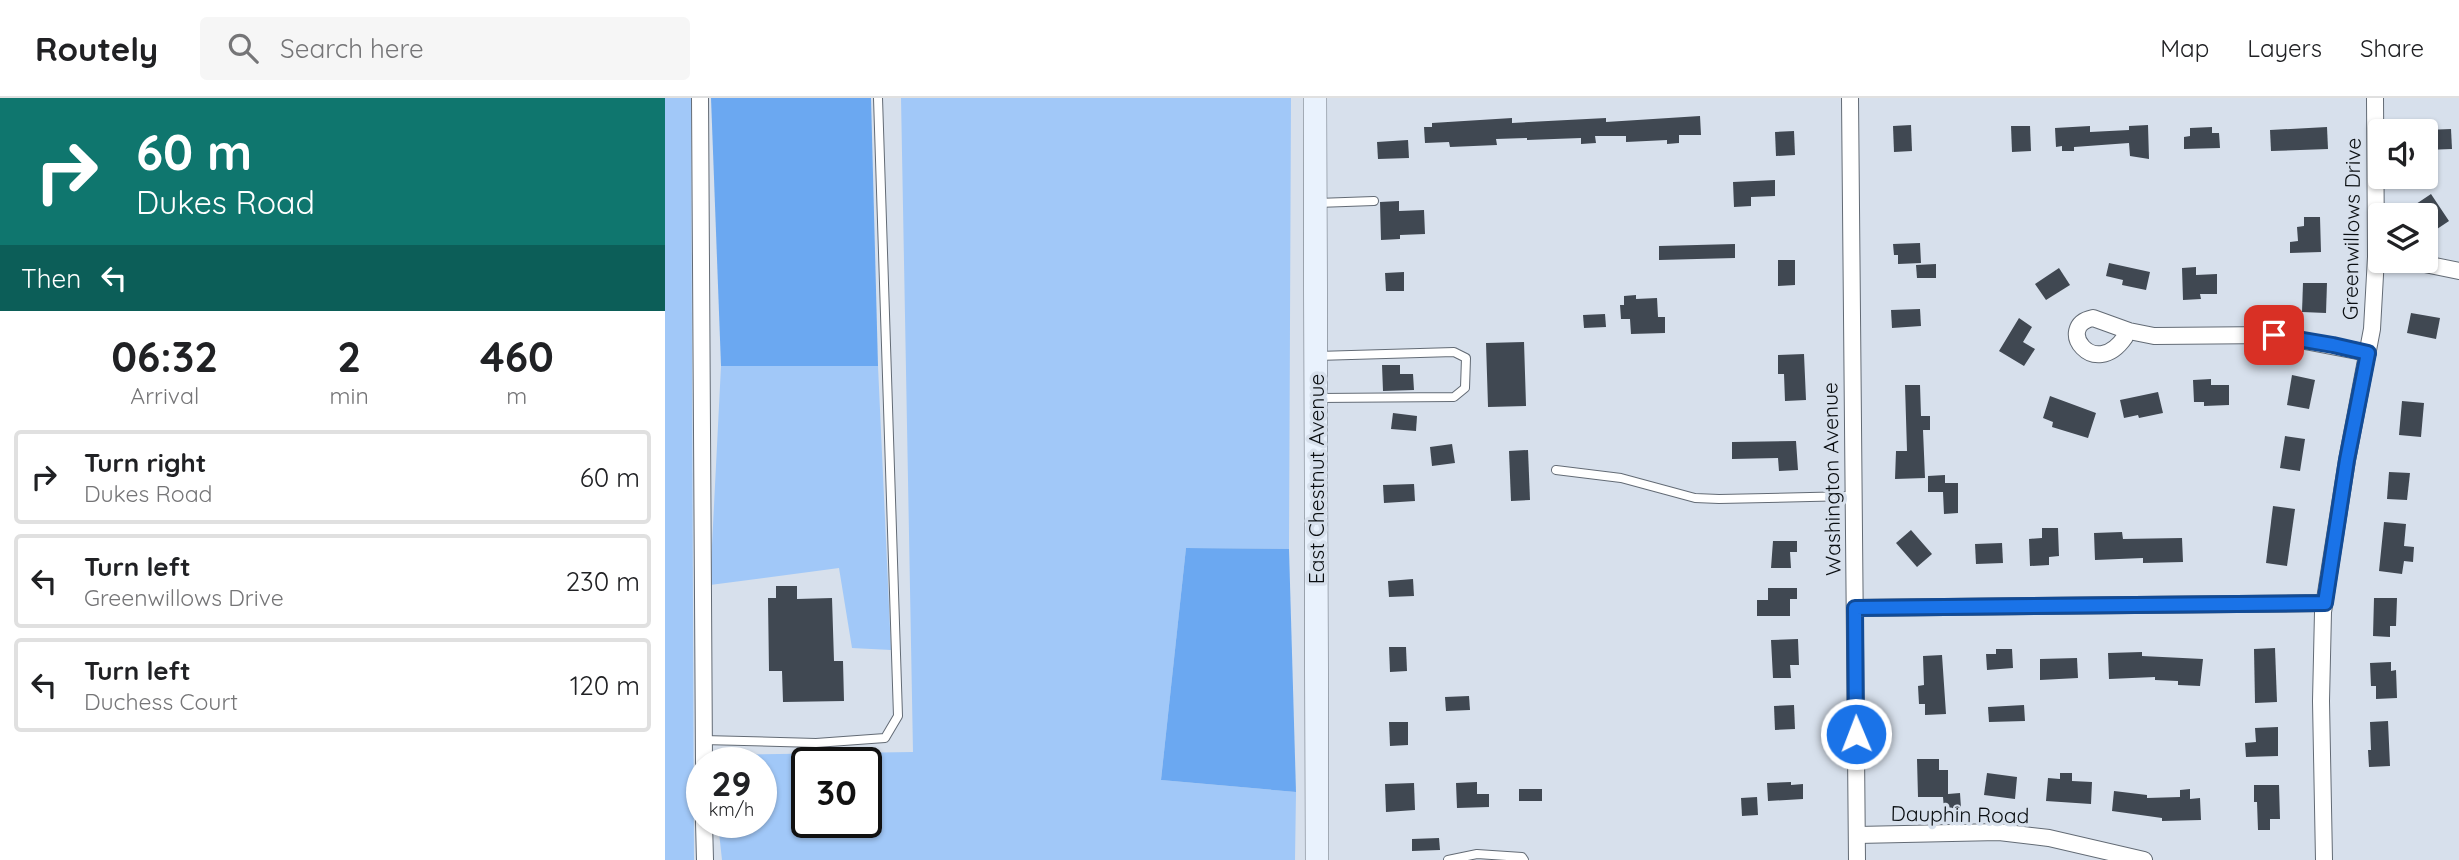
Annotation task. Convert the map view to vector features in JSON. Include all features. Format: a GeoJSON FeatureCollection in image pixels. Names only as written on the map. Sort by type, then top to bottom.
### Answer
{"type":"FeatureCollection","features":[{"type":"Feature","properties":{"kind":"street"},"geometry":{"type":"LineString","coordinates":[[700,98],[703,747]]}},
{"type":"Feature","properties":{"kind":"street","name":"East Chestnut Avenue"},"geometry":{"type":"LineString","coordinates":[[1315,98],[1317,860]]}},
{"type":"Feature","properties":{"kind":"street","name":"Washington Avenue"},"geometry":{"type":"LineString","coordinates":[[1850,98],[1857,860]]}},
{"type":"Feature","properties":{"kind":"street","name":"Greenwillows Drive"},"geometry":{"type":"LineString","coordinates":[[2375,98],[2377,203]]}},
{"type":"Feature","properties":{"kind":"street"},"geometry":{"type":"LineString","coordinates":[[2438,267],[2459,271]]}},
{"type":"Feature","properties":{"kind":"street","name":"Greenwillows Drive"},"geometry":{"type":"LineString","coordinates":[[2324,860],[2322,701],[2325,603],[2347,460],[2372,329],[2377,273]]}},
{"type":"Feature","properties":{"kind":"street"},"geometry":{"type":"LineString","coordinates":[[2125,337],[2108,352],[2094,355],[2083,350],[2078,344],[2077,333],[2082,323],[2093,318],[2129,331],[2154,336],[2274,335],[2368,353]]}},
{"type":"Feature","properties":{"kind":"street"},"geometry":{"type":"LineString","coordinates":[[1855,608],[2325,603]]}},
{"type":"Feature","properties":{"kind":"street","name":"Dauphin Road"},"geometry":{"type":"LineString","coordinates":[[1857,835],[1999,832],[2049,838],[2144,860]]}},
{"type":"Feature","properties":{"kind":"street"},"geometry":{"type":"LineString","coordinates":[[705,838],[705,860]]}},
{"type":"Feature","properties":{"kind":"lane"},"geometry":{"type":"LineString","coordinates":[[703,740],[816,743],[885,738],[898,716],[878,98]]}},
{"type":"Feature","properties":{"kind":"lane"},"geometry":{"type":"LineString","coordinates":[[1314,203],[1374,201]]}},
{"type":"Feature","properties":{"kind":"lane"},"geometry":{"type":"LineString","coordinates":[[1316,356],[1454,352],[1466,358],[1465,388],[1454,397],[1316,398]]}},
{"type":"Feature","properties":{"kind":"lane"},"geometry":{"type":"LineString","coordinates":[[1556,470],[1621,478],[1695,498],[1853,496]]}},
{"type":"Feature","properties":{"kind":"lane"},"geometry":{"type":"LineString","coordinates":[[1448,860],[1477,854],[1522,857],[1524,860]]}},
{"type":"Feature","properties":{"kind":"shaded area"},"geometry":{"type":"Polygon","coordinates":[[[665,98],[691,98],[694,747],[686,747],[686,838],[694,838],[694,860],[665,860],[665,98]]]}},
{"type":"Feature","properties":{"kind":"shaded area"},"geometry":{"type":"Polygon","coordinates":[[[711,98],[871,98],[878,366],[721,366],[711,98]]]}},
{"type":"Feature","properties":{"kind":"shaded area"},"geometry":{"type":"Polygon","coordinates":[[[901,98],[1291,98],[1289,549],[1186,548],[1161,780],[1296,792],[1295,860],[722,860],[720,838],[777,838],[777,754],[791,754],[791,838],[882,838],[882,752],[913,752],[901,98]]]}},
{"type":"Feature","properties":{"kind":"shaded area"},"geometry":{"type":"Polygon","coordinates":[[[721,366],[878,366],[891,650],[852,648],[839,568],[710,585],[721,366]]]}},
{"type":"Feature","properties":{"kind":"shaded area"},"geometry":{"type":"Polygon","coordinates":[[[1186,548],[1289,549],[1296,792],[1161,780],[1186,548]]]}},
{"type":"Feature","properties":{"kind":"building"},"geometry":{"type":"Polygon","coordinates":[[[1700,116],[1701,135],[1679,135],[1679,143],[1667,144],[1667,140],[1626,142],[1626,136],[1595,136],[1596,143],[1581,144],[1581,138],[1496,139],[1497,145],[1450,147],[1449,142],[1425,143],[1424,127],[1432,127],[1432,123],[1512,118],[1512,123],[1606,118],[1606,122],[1700,116]]]}},
{"type":"Feature","properties":{"kind":"building"},"geometry":{"type":"Polygon","coordinates":[[[1911,125],[1912,151],[1894,152],[1893,126],[1911,125]]]}},
{"type":"Feature","properties":{"kind":"building"},"geometry":{"type":"Polygon","coordinates":[[[2148,125],[2149,159],[2130,156],[2129,143],[2074,147],[2074,151],[2062,151],[2062,146],[2056,147],[2055,128],[2090,126],[2090,132],[2129,130],[2129,126],[2148,125]]]}},
{"type":"Feature","properties":{"kind":"building"},"geometry":{"type":"Polygon","coordinates":[[[2011,126],[2030,126],[2031,151],[2012,152],[2011,126]]]}},
{"type":"Feature","properties":{"kind":"building"},"geometry":{"type":"Polygon","coordinates":[[[2212,127],[2212,133],[2219,133],[2220,148],[2184,149],[2184,137],[2190,136],[2190,128],[2212,127]]]}},
{"type":"Feature","properties":{"kind":"building"},"geometry":{"type":"Polygon","coordinates":[[[2327,127],[2328,149],[2271,151],[2270,130],[2327,127]]]}},
{"type":"Feature","properties":{"kind":"building"},"geometry":{"type":"Polygon","coordinates":[[[2451,129],[2452,149],[2438,150],[2438,130],[2451,129]]]}},
{"type":"Feature","properties":{"kind":"building"},"geometry":{"type":"Polygon","coordinates":[[[1794,131],[1795,155],[1776,156],[1775,132],[1794,131]]]}},
{"type":"Feature","properties":{"kind":"building"},"geometry":{"type":"Polygon","coordinates":[[[1408,140],[1409,158],[1378,159],[1377,142],[1408,140]]]}},
{"type":"Feature","properties":{"kind":"building"},"geometry":{"type":"Polygon","coordinates":[[[1775,180],[1775,196],[1751,197],[1751,206],[1734,207],[1733,182],[1775,180]]]}},
{"type":"Feature","properties":{"kind":"building"},"geometry":{"type":"Polygon","coordinates":[[[2431,194],[2437,203],[2418,203],[2431,194]]]}},
{"type":"Feature","properties":{"kind":"building"},"geometry":{"type":"Polygon","coordinates":[[[1399,201],[1399,211],[1424,210],[1425,234],[1400,235],[1400,239],[1381,240],[1380,202],[1399,201]]]}},
{"type":"Feature","properties":{"kind":"building"},"geometry":{"type":"Polygon","coordinates":[[[2438,204],[2449,221],[2438,228],[2438,204]]]}},
{"type":"Feature","properties":{"kind":"building"},"geometry":{"type":"Polygon","coordinates":[[[2304,217],[2320,217],[2321,252],[2290,253],[2290,242],[2298,241],[2297,227],[2304,226],[2304,217]]]}},
{"type":"Feature","properties":{"kind":"building"},"geometry":{"type":"Polygon","coordinates":[[[1920,243],[1921,263],[1898,264],[1898,255],[1894,255],[1893,244],[1920,243]]]}},
{"type":"Feature","properties":{"kind":"building"},"geometry":{"type":"Polygon","coordinates":[[[1735,244],[1735,258],[1659,260],[1659,246],[1735,244]]]}},
{"type":"Feature","properties":{"kind":"building"},"geometry":{"type":"Polygon","coordinates":[[[1778,260],[1795,260],[1795,285],[1778,286],[1778,260]]]}},
{"type":"Feature","properties":{"kind":"building"},"geometry":{"type":"Polygon","coordinates":[[[2109,263],[2150,272],[2146,290],[2122,285],[2123,280],[2106,276],[2109,263]]]}},
{"type":"Feature","properties":{"kind":"building"},"geometry":{"type":"Polygon","coordinates":[[[1936,264],[1936,278],[1917,278],[1916,265],[1936,264]]]}},
{"type":"Feature","properties":{"kind":"building"},"geometry":{"type":"Polygon","coordinates":[[[2196,267],[2196,275],[2217,274],[2217,294],[2200,294],[2201,299],[2183,300],[2182,268],[2196,267]]]}},
{"type":"Feature","properties":{"kind":"building"},"geometry":{"type":"Polygon","coordinates":[[[2059,268],[2070,285],[2046,300],[2035,284],[2059,268]]]}},
{"type":"Feature","properties":{"kind":"building"},"geometry":{"type":"Polygon","coordinates":[[[1404,272],[1404,291],[1386,291],[1385,273],[1404,272]]]}},
{"type":"Feature","properties":{"kind":"building"},"geometry":{"type":"Polygon","coordinates":[[[2303,283],[2327,283],[2326,313],[2302,312],[2303,283]]]}},
{"type":"Feature","properties":{"kind":"building"},"geometry":{"type":"Polygon","coordinates":[[[1636,295],[1636,299],[1657,298],[1658,317],[1665,317],[1665,333],[1631,334],[1630,319],[1621,319],[1620,305],[1624,305],[1624,296],[1636,295]]]}},
{"type":"Feature","properties":{"kind":"building"},"geometry":{"type":"Polygon","coordinates":[[[1920,309],[1921,326],[1892,328],[1891,310],[1920,309]]]}},
{"type":"Feature","properties":{"kind":"building"},"geometry":{"type":"Polygon","coordinates":[[[2411,313],[2440,318],[2436,339],[2407,333],[2411,313]]]}},
{"type":"Feature","properties":{"kind":"building"},"geometry":{"type":"Polygon","coordinates":[[[1605,314],[1606,327],[1584,328],[1583,315],[1605,314]]]}},
{"type":"Feature","properties":{"kind":"building"},"geometry":{"type":"Polygon","coordinates":[[[2019,318],[2032,327],[2023,342],[2035,349],[2024,366],[1999,351],[2019,318]]]}},
{"type":"Feature","properties":{"kind":"building"},"geometry":{"type":"Polygon","coordinates":[[[1524,342],[1526,406],[1488,407],[1486,343],[1524,342]]]}},
{"type":"Feature","properties":{"kind":"building"},"geometry":{"type":"Polygon","coordinates":[[[1804,354],[1806,400],[1785,401],[1784,374],[1778,374],[1778,355],[1804,354]]]}},
{"type":"Feature","properties":{"kind":"building"},"geometry":{"type":"Polygon","coordinates":[[[1382,365],[1400,365],[1400,374],[1413,374],[1414,390],[1383,391],[1382,365]]]}},
{"type":"Feature","properties":{"kind":"building"},"geometry":{"type":"Polygon","coordinates":[[[2292,375],[2315,380],[2309,409],[2287,405],[2292,375]]]}},
{"type":"Feature","properties":{"kind":"building"},"geometry":{"type":"Polygon","coordinates":[[[2211,379],[2211,385],[2229,385],[2229,405],[2204,406],[2204,402],[2194,402],[2193,380],[2211,379]]]}},
{"type":"Feature","properties":{"kind":"building"},"geometry":{"type":"Polygon","coordinates":[[[1905,385],[1920,385],[1921,416],[1930,416],[1930,430],[1923,430],[1925,478],[1895,479],[1896,451],[1907,451],[1905,385]]]}},
{"type":"Feature","properties":{"kind":"building"},"geometry":{"type":"Polygon","coordinates":[[[2158,392],[2163,413],[2124,418],[2120,400],[2158,392]]]}},
{"type":"Feature","properties":{"kind":"building"},"geometry":{"type":"Polygon","coordinates":[[[2050,396],[2096,413],[2088,438],[2052,427],[2053,422],[2043,418],[2050,396]]]}},
{"type":"Feature","properties":{"kind":"building"},"geometry":{"type":"Polygon","coordinates":[[[2402,401],[2424,403],[2421,437],[2399,435],[2402,401]]]}},
{"type":"Feature","properties":{"kind":"building"},"geometry":{"type":"Polygon","coordinates":[[[1393,413],[1417,416],[1416,431],[1391,429],[1393,413]]]}},
{"type":"Feature","properties":{"kind":"building"},"geometry":{"type":"Polygon","coordinates":[[[2285,436],[2305,439],[2300,471],[2280,468],[2285,436]]]}},
{"type":"Feature","properties":{"kind":"building"},"geometry":{"type":"Polygon","coordinates":[[[1796,441],[1798,470],[1779,471],[1778,458],[1732,459],[1732,442],[1796,441]]]}},
{"type":"Feature","properties":{"kind":"building"},"geometry":{"type":"Polygon","coordinates":[[[1452,444],[1455,463],[1432,466],[1430,447],[1452,444]]]}},
{"type":"Feature","properties":{"kind":"building"},"geometry":{"type":"Polygon","coordinates":[[[1528,450],[1530,500],[1511,501],[1509,451],[1528,450]]]}},
{"type":"Feature","properties":{"kind":"building"},"geometry":{"type":"Polygon","coordinates":[[[2389,472],[2410,473],[2407,500],[2387,499],[2389,472]]]}},
{"type":"Feature","properties":{"kind":"building"},"geometry":{"type":"Polygon","coordinates":[[[1945,475],[1945,483],[1958,483],[1958,513],[1944,514],[1943,492],[1928,492],[1928,476],[1945,475]]]}},
{"type":"Feature","properties":{"kind":"building"},"geometry":{"type":"Polygon","coordinates":[[[1414,484],[1415,501],[1384,503],[1383,485],[1414,484]]]}},
{"type":"Feature","properties":{"kind":"building"},"geometry":{"type":"Polygon","coordinates":[[[2273,506],[2295,509],[2287,566],[2266,563],[2273,506]]]}},
{"type":"Feature","properties":{"kind":"building"},"geometry":{"type":"Polygon","coordinates":[[[2384,522],[2406,524],[2404,546],[2414,547],[2413,562],[2404,561],[2402,574],[2379,571],[2384,522]]]}},
{"type":"Feature","properties":{"kind":"building"},"geometry":{"type":"Polygon","coordinates":[[[2042,528],[2058,528],[2059,556],[2049,557],[2049,565],[2030,566],[2029,539],[2042,538],[2042,528]]]}},
{"type":"Feature","properties":{"kind":"building"},"geometry":{"type":"Polygon","coordinates":[[[1911,530],[1932,554],[1917,567],[1896,543],[1911,530]]]}},
{"type":"Feature","properties":{"kind":"building"},"geometry":{"type":"Polygon","coordinates":[[[2122,532],[2123,539],[2182,538],[2183,562],[2143,563],[2143,558],[2095,560],[2094,533],[2122,532]]]}},
{"type":"Feature","properties":{"kind":"building"},"geometry":{"type":"Polygon","coordinates":[[[1773,541],[1797,541],[1797,552],[1790,552],[1791,568],[1771,568],[1773,541]]]}},
{"type":"Feature","properties":{"kind":"building"},"geometry":{"type":"Polygon","coordinates":[[[2002,543],[2003,563],[1976,564],[1975,544],[2002,543]]]}},
{"type":"Feature","properties":{"kind":"building"},"geometry":{"type":"Polygon","coordinates":[[[1413,579],[1414,596],[1389,597],[1388,581],[1413,579]]]}},
{"type":"Feature","properties":{"kind":"building"},"geometry":{"type":"Polygon","coordinates":[[[776,586],[797,586],[797,599],[832,598],[834,661],[843,661],[844,701],[783,702],[782,671],[769,671],[768,598],[776,598],[776,586]]]}},
{"type":"Feature","properties":{"kind":"building"},"geometry":{"type":"Polygon","coordinates":[[[1768,588],[1797,588],[1797,599],[1790,599],[1790,616],[1757,616],[1757,600],[1768,600],[1768,588]]]}},
{"type":"Feature","properties":{"kind":"building"},"geometry":{"type":"Polygon","coordinates":[[[2374,598],[2397,598],[2396,626],[2390,626],[2390,637],[2373,636],[2374,598]]]}},
{"type":"Feature","properties":{"kind":"building"},"geometry":{"type":"Polygon","coordinates":[[[1798,639],[1799,665],[1790,665],[1791,678],[1773,678],[1771,640],[1798,639]]]}},
{"type":"Feature","properties":{"kind":"building"},"geometry":{"type":"Polygon","coordinates":[[[1389,647],[1406,647],[1407,671],[1390,672],[1389,647]]]}},
{"type":"Feature","properties":{"kind":"building"},"geometry":{"type":"Polygon","coordinates":[[[2275,648],[2277,702],[2255,703],[2254,649],[2275,648]]]}},
{"type":"Feature","properties":{"kind":"building"},"geometry":{"type":"Polygon","coordinates":[[[1996,649],[2012,649],[2013,668],[1987,670],[1986,654],[1996,654],[1996,649]]]}},
{"type":"Feature","properties":{"kind":"building"},"geometry":{"type":"Polygon","coordinates":[[[2142,652],[2142,656],[2203,659],[2200,686],[2178,685],[2178,681],[2155,680],[2155,677],[2109,679],[2108,653],[2142,652]]]}},
{"type":"Feature","properties":{"kind":"building"},"geometry":{"type":"Polygon","coordinates":[[[1942,655],[1946,714],[1925,715],[1925,704],[1919,704],[1918,686],[1924,685],[1923,656],[1942,655]]]}},
{"type":"Feature","properties":{"kind":"building"},"geometry":{"type":"Polygon","coordinates":[[[2077,658],[2078,678],[2040,680],[2040,659],[2077,658]]]}},
{"type":"Feature","properties":{"kind":"building"},"geometry":{"type":"Polygon","coordinates":[[[2391,662],[2391,671],[2396,670],[2397,698],[2376,699],[2376,686],[2371,686],[2370,663],[2391,662]]]}},
{"type":"Feature","properties":{"kind":"building"},"geometry":{"type":"Polygon","coordinates":[[[1469,696],[1470,710],[1446,711],[1445,697],[1469,696]]]}},
{"type":"Feature","properties":{"kind":"building"},"geometry":{"type":"Polygon","coordinates":[[[1794,705],[1795,729],[1775,730],[1774,706],[1794,705]]]}},
{"type":"Feature","properties":{"kind":"building"},"geometry":{"type":"Polygon","coordinates":[[[2024,705],[2025,721],[1989,722],[1988,707],[2024,705]]]}},
{"type":"Feature","properties":{"kind":"building"},"geometry":{"type":"Polygon","coordinates":[[[2388,721],[2390,766],[2369,767],[2370,722],[2388,721]]]}},
{"type":"Feature","properties":{"kind":"building"},"geometry":{"type":"Polygon","coordinates":[[[1389,722],[1408,722],[1408,745],[1390,746],[1389,722]]]}},
{"type":"Feature","properties":{"kind":"building"},"geometry":{"type":"Polygon","coordinates":[[[2278,727],[2278,756],[2246,757],[2245,743],[2256,742],[2255,728],[2278,727]]]}},
{"type":"Feature","properties":{"kind":"building"},"geometry":{"type":"Polygon","coordinates":[[[1917,759],[1939,759],[1939,770],[1948,770],[1948,794],[1960,793],[1961,808],[1944,809],[1943,797],[1918,797],[1917,759]]]}},
{"type":"Feature","properties":{"kind":"building"},"geometry":{"type":"Polygon","coordinates":[[[1987,773],[2017,777],[2015,799],[1984,795],[1987,773]]]}},
{"type":"Feature","properties":{"kind":"building"},"geometry":{"type":"Polygon","coordinates":[[[2060,773],[2072,773],[2072,781],[2092,782],[2091,804],[2046,801],[2048,778],[2060,779],[2060,773]]]}},
{"type":"Feature","properties":{"kind":"building"},"geometry":{"type":"Polygon","coordinates":[[[1477,782],[1477,794],[1489,794],[1489,807],[1457,808],[1456,783],[1477,782]]]}},
{"type":"Feature","properties":{"kind":"building"},"geometry":{"type":"Polygon","coordinates":[[[1791,782],[1791,785],[1803,784],[1803,799],[1768,801],[1767,783],[1791,782]]]}},
{"type":"Feature","properties":{"kind":"building"},"geometry":{"type":"Polygon","coordinates":[[[1414,783],[1415,810],[1386,812],[1385,784],[1414,783]]]}},
{"type":"Feature","properties":{"kind":"building"},"geometry":{"type":"Polygon","coordinates":[[[2254,785],[2279,785],[2280,819],[2270,819],[2270,830],[2258,830],[2254,785]]]}},
{"type":"Feature","properties":{"kind":"building"},"geometry":{"type":"Polygon","coordinates":[[[1519,789],[1542,789],[1542,801],[1519,801],[1519,789]]]}},
{"type":"Feature","properties":{"kind":"building"},"geometry":{"type":"Polygon","coordinates":[[[2190,789],[2190,799],[2200,798],[2201,820],[2162,821],[2162,818],[2112,811],[2114,791],[2147,795],[2147,798],[2180,797],[2180,790],[2190,789]]]}},
{"type":"Feature","properties":{"kind":"building"},"geometry":{"type":"Polygon","coordinates":[[[1757,797],[1758,815],[1742,816],[1741,798],[1757,797]]]}},
{"type":"Feature","properties":{"kind":"building"},"geometry":{"type":"Polygon","coordinates":[[[1439,838],[1440,850],[1412,851],[1412,839],[1439,838]]]}},
{"type":"Feature","properties":{"kind":"route"},"geometry":{"type":"LineString","coordinates":[[1856,734],[1855,608],[2207,602],[2325,603],[2335,527],[2368,353],[2274,335]]}}]}
